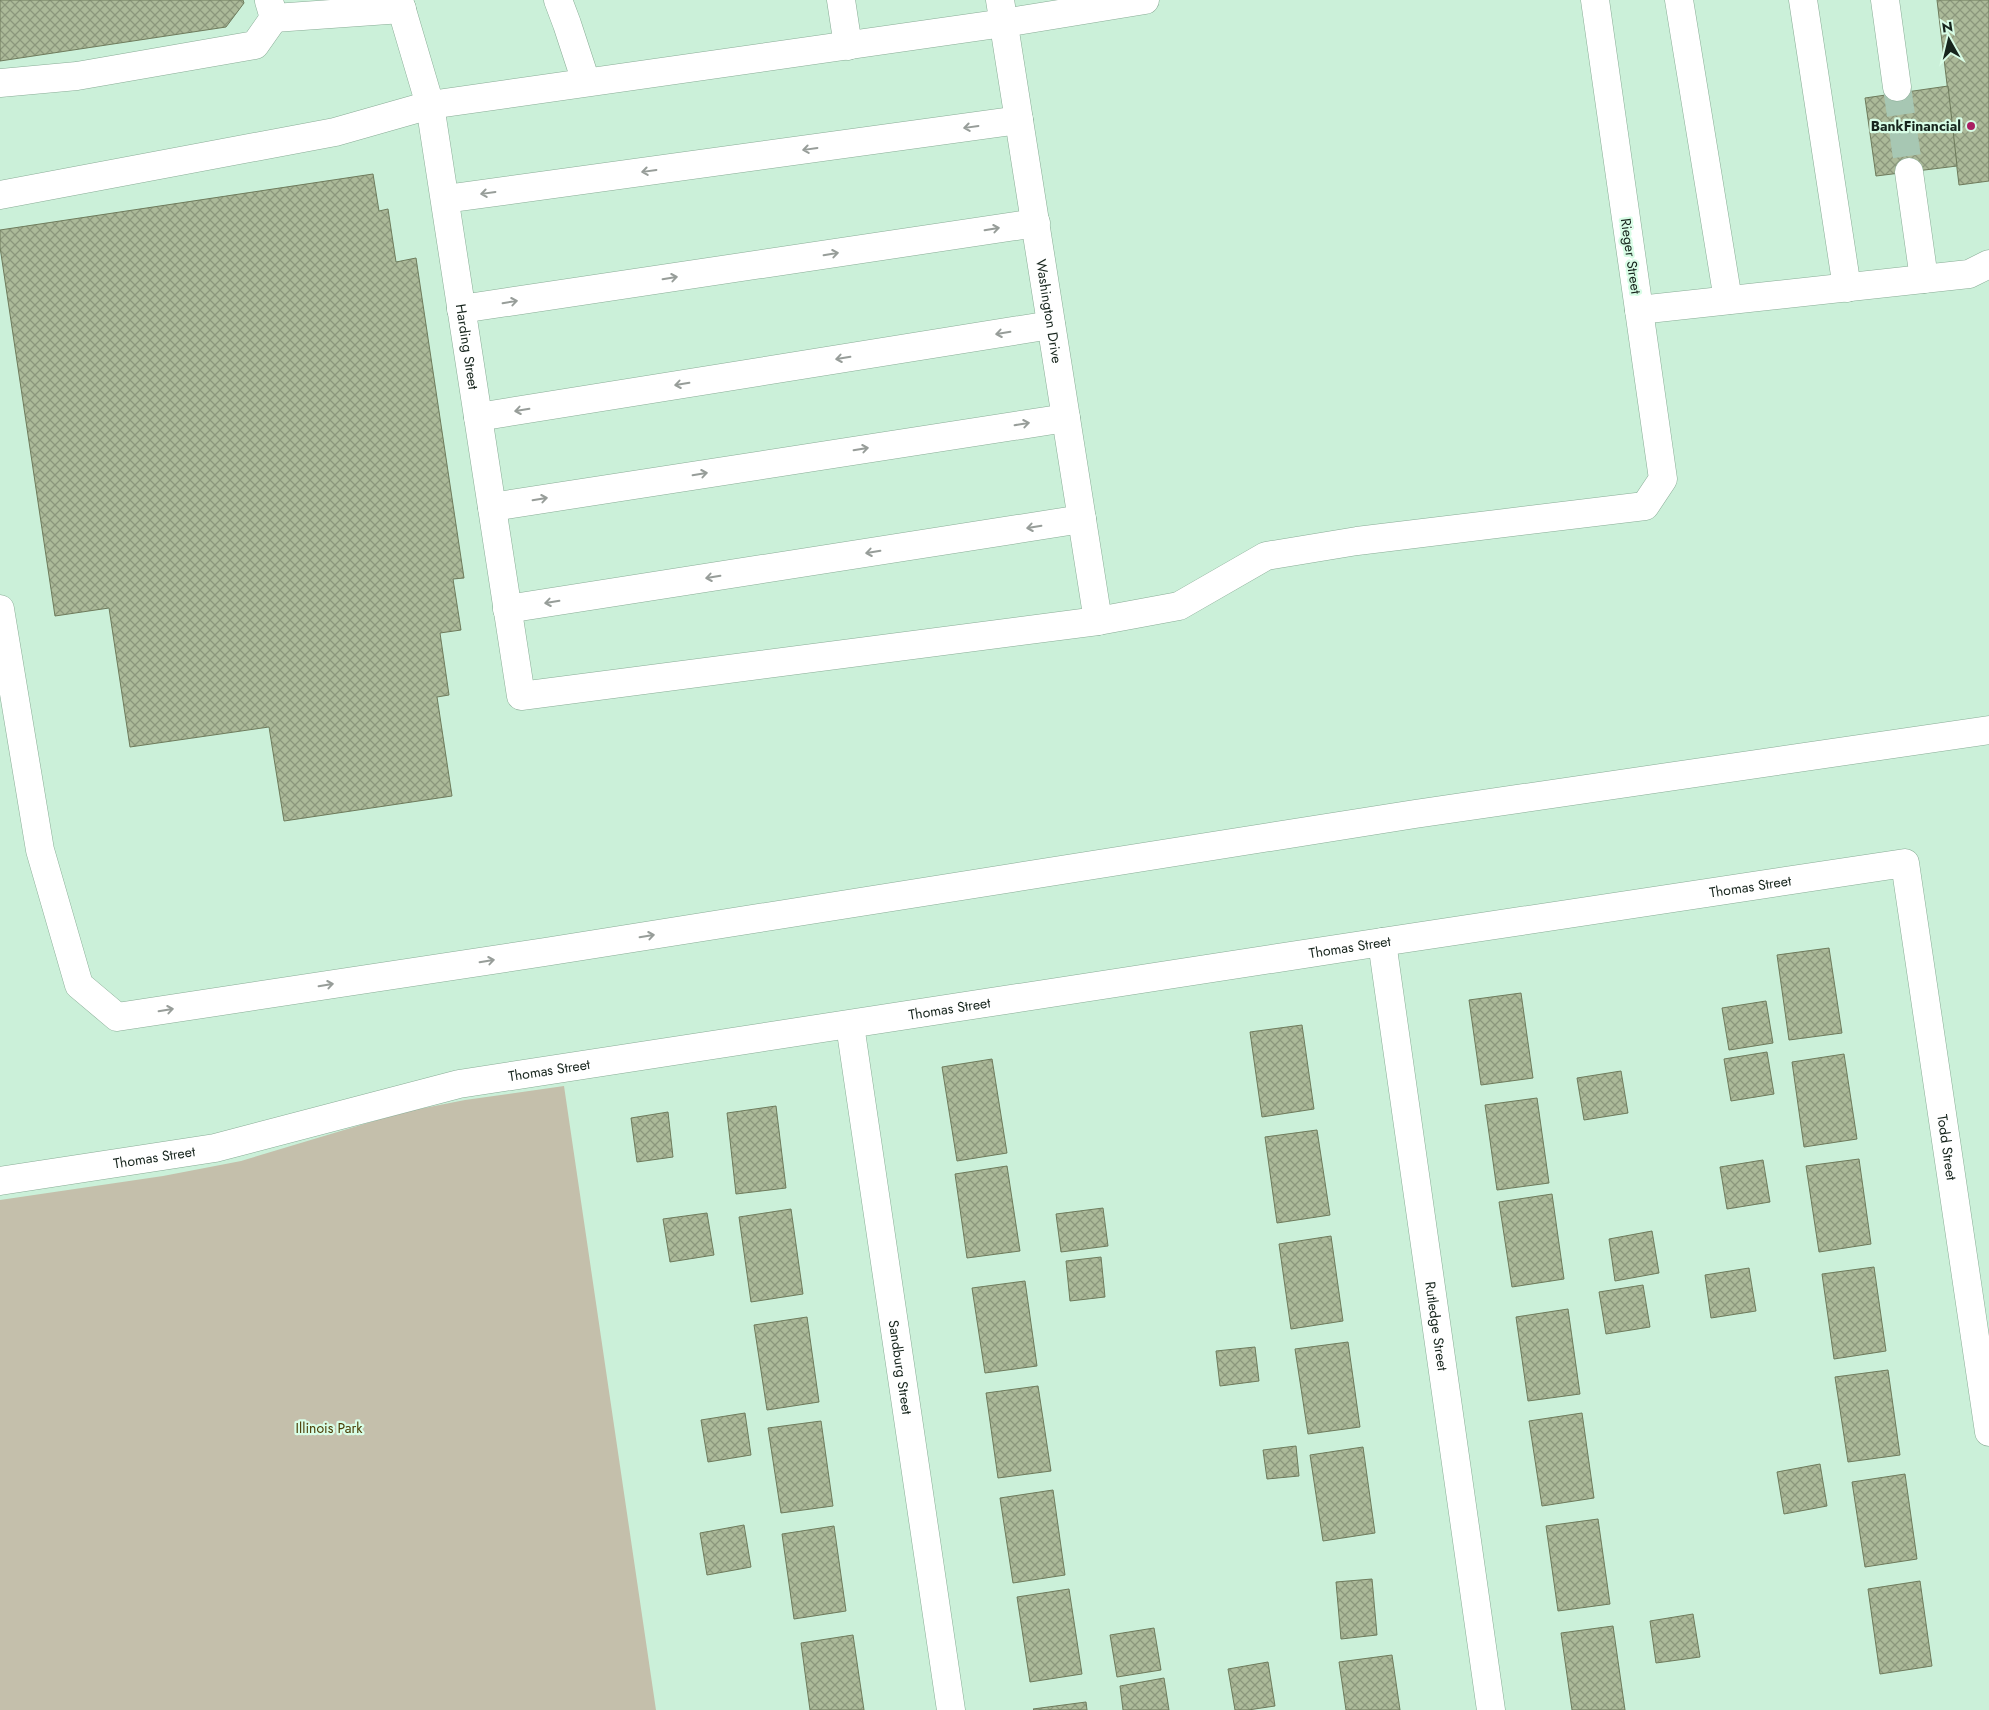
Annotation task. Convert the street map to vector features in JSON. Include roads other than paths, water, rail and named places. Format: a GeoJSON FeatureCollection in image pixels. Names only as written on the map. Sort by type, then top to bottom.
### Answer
{"type":"FeatureCollection","features":[{"type":"Feature","properties":{"kind":"street"},"geometry":{"type":"LineString","coordinates":[[558,0],[568,24],[586,82]]}},
{"type":"Feature","properties":{"kind":"street"},"geometry":{"type":"LineString","coordinates":[[841,0],[848,46]]}},
{"type":"Feature","properties":{"kind":"street"},"geometry":{"type":"LineString","coordinates":[[0,195],[335,132],[430,105],[848,46],[1002,11],[1145,0]]}},
{"type":"Feature","properties":{"kind":"street","name":"Rieger Street"},"geometry":{"type":"LineString","coordinates":[[1098,621],[1179,606],[1266,556],[1367,540],[1645,506],[1663,479],[1595,0]]}},
{"type":"Feature","properties":{"kind":"street"},"geometry":{"type":"LineString","coordinates":[[1679,0],[1728,300]]}},
{"type":"Feature","properties":{"kind":"street"},"geometry":{"type":"LineString","coordinates":[[1803,0],[1847,288]]}},
{"type":"Feature","properties":{"kind":"street"},"geometry":{"type":"LineString","coordinates":[[1885,0],[1897,87]]}},
{"type":"Feature","properties":{"kind":"street"},"geometry":{"type":"LineString","coordinates":[[0,83],[77,76],[255,45],[271,9],[400,4]]}},
{"type":"Feature","properties":{"kind":"street","name":"Harding Street"},"geometry":{"type":"LineString","coordinates":[[400,4],[430,105],[521,696],[1098,621]]}},
{"type":"Feature","properties":{"kind":"street","name":"Washington Drive"},"geometry":{"type":"LineString","coordinates":[[1002,11],[1098,621]]}},
{"type":"Feature","properties":{"kind":"street"},"geometry":{"type":"LineString","coordinates":[[444,199],[1019,120]]}},
{"type":"Feature","properties":{"kind":"street"},"geometry":{"type":"LineString","coordinates":[[1909,172],[1924,279]]}},
{"type":"Feature","properties":{"kind":"street"},"geometry":{"type":"LineString","coordinates":[[461,309],[1036,223]]}},
{"type":"Feature","properties":{"kind":"street"},"geometry":{"type":"LineString","coordinates":[[1639,310],[1982,274]]}},
{"type":"Feature","properties":{"kind":"street"},"geometry":{"type":"LineString","coordinates":[[478,417],[1051,325]]}},
{"type":"Feature","properties":{"kind":"street"},"geometry":{"type":"LineString","coordinates":[[492,507],[1066,418]]}},
{"type":"Feature","properties":{"kind":"street"},"geometry":{"type":"LineString","coordinates":[[508,609],[1082,519]]}},
{"type":"Feature","properties":{"kind":"street"},"geometry":{"type":"LineString","coordinates":[[0,609],[42,859],[79,985],[117,1017],[564,949],[1425,813],[1989,730]]}},
{"type":"Feature","properties":{"kind":"street","name":"Thomas Street"},"geometry":{"type":"LineString","coordinates":[[0,1181],[215,1148],[459,1084],[1382,942],[1905,864]]}},
{"type":"Feature","properties":{"kind":"street","name":"Todd Street"},"geometry":{"type":"LineString","coordinates":[[1905,864],[1989,1432]]}},
{"type":"Feature","properties":{"kind":"street","name":"Rutledge Street"},"geometry":{"type":"LineString","coordinates":[[1382,942],[1491,1710]]}},
{"type":"Feature","properties":{"kind":"street","name":"Sandburg Street"},"geometry":{"type":"LineString","coordinates":[[850,1025],[951,1710]]}},
{"type":"Feature","properties":{"kind":"tunnel"},"geometry":{"type":"LineString","coordinates":[[1897,87],[1909,172]]}},
{"type":"Feature","properties":{"kind":"place","name":"BankFinancial"},"geometry":{"type":"Point","coordinates":[1971,126]}},
{"type":"Feature","properties":{"kind":"park label","name":"Illinois Park"},"geometry":{"type":"Point","coordinates":[329,1428]}}]}
